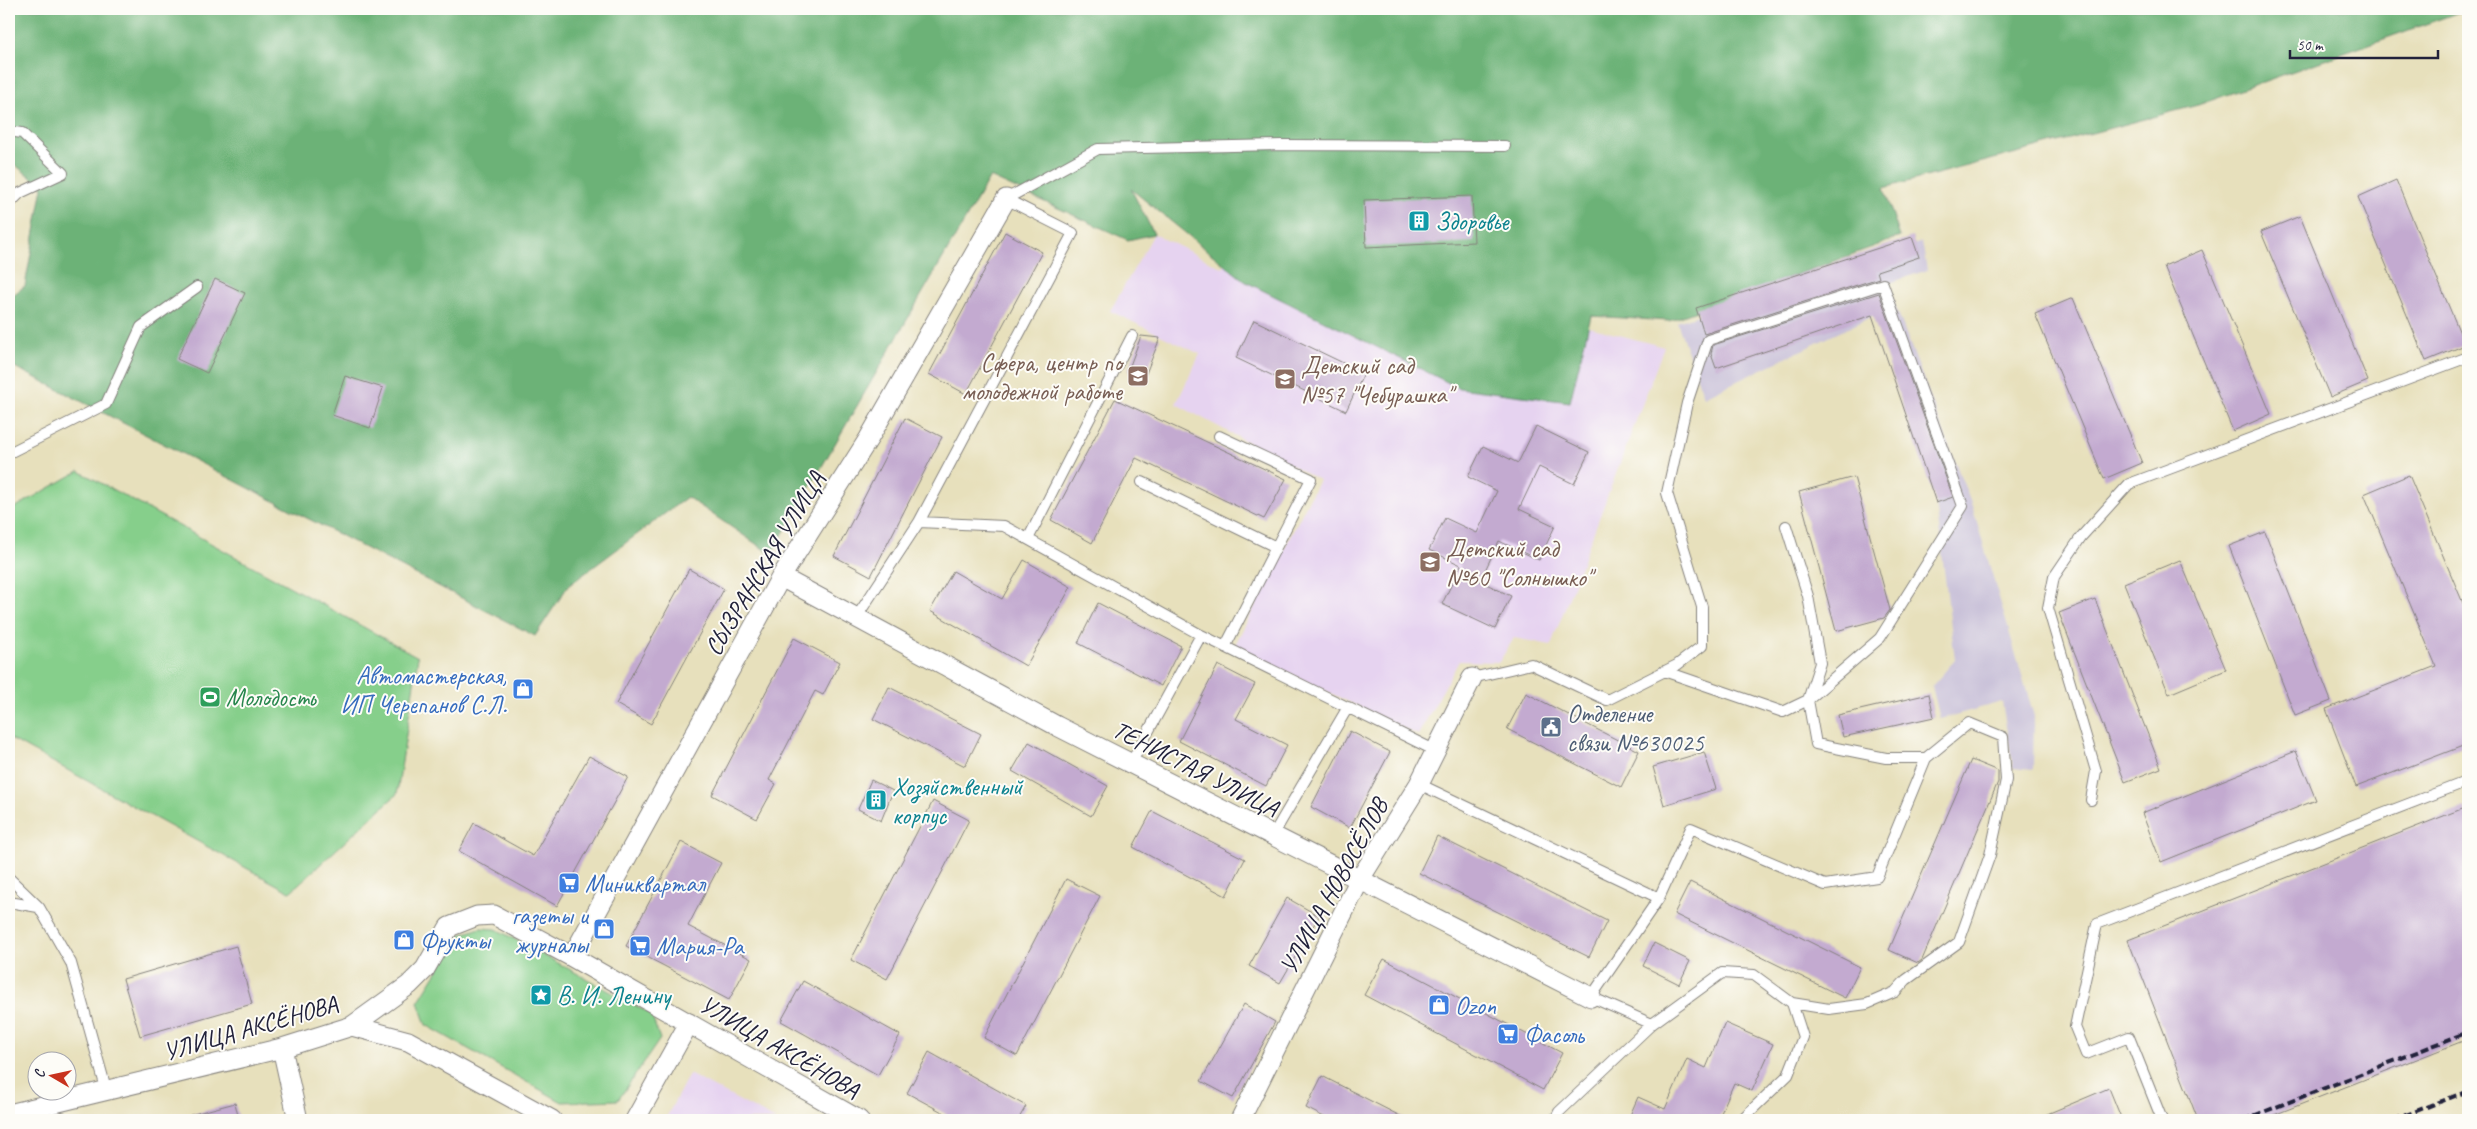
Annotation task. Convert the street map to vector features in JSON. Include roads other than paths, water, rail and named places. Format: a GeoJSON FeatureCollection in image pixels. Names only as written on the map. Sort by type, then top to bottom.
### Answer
{"type":"FeatureCollection","features":[{"type":"Feature","properties":{"kind":"street","name":"СЫЗРАНСКАЯ УЛИЦА"},"geometry":{"type":"LineString","coordinates":[[572,956],[781,577],[869,438],[1006,199]]}},
{"type":"Feature","properties":{"kind":"street","name":"ТЕНИСТАЯ УЛИЦА"},"geometry":{"type":"LineString","coordinates":[[781,577],[1131,763],[1591,997]]}},
{"type":"Feature","properties":{"kind":"street","name":"УЛИЦА НОВОСЁЛОВ"},"geometry":{"type":"LineString","coordinates":[[1240,1120],[1360,879],[1419,784],[1472,678]]}},
{"type":"Feature","properties":{"kind":"street","name":"УЛИЦА АКСЁНОВА"},"geometry":{"type":"LineString","coordinates":[[9,1114],[107,1092],[282,1048],[352,1026],[409,985],[425,969],[449,927],[477,916],[494,915],[572,956],[859,1120]]}},
{"type":"Feature","properties":{"kind":"street"},"geometry":{"type":"LineString","coordinates":[[635,1120],[689,1023]]}},
{"type":"Feature","properties":{"kind":"street"},"geometry":{"type":"LineString","coordinates":[[352,1026],[408,1041],[552,1120]]}},
{"type":"Feature","properties":{"kind":"street"},"geometry":{"type":"LineString","coordinates":[[282,1048],[298,1120]]}},
{"type":"Feature","properties":{"kind":"lane"},"geometry":{"type":"LineString","coordinates":[[9,131],[22,133],[63,173],[20,193],[9,204]]}},
{"type":"Feature","properties":{"kind":"lane"},"geometry":{"type":"LineString","coordinates":[[1006,199],[1098,149],[1282,145],[1505,146]]}},
{"type":"Feature","properties":{"kind":"lane"},"geometry":{"type":"LineString","coordinates":[[856,618],[919,522],[1073,233],[1006,199]]}},
{"type":"Feature","properties":{"kind":"lane"},"geometry":{"type":"LineString","coordinates":[[1472,678],[1531,664],[1607,700],[1664,671],[1677,665],[1702,646],[1702,607],[1667,493],[1687,403],[1708,340],[1883,284],[1963,506],[1880,638],[1808,700],[1782,712],[1664,671]]}},
{"type":"Feature","properties":{"kind":"lane"},"geometry":{"type":"LineString","coordinates":[[9,453],[106,404],[141,327],[197,287]]}},
{"type":"Feature","properties":{"kind":"lane"},"geometry":{"type":"LineString","coordinates":[[1028,539],[1132,336]]}},
{"type":"Feature","properties":{"kind":"lane"},"geometry":{"type":"LineString","coordinates":[[2091,800],[2096,770],[2048,608],[2054,577],[2080,537],[2129,484],[2468,357]]}},
{"type":"Feature","properties":{"kind":"lane"},"geometry":{"type":"LineString","coordinates":[[1219,436],[1311,479],[1225,647]]}},
{"type":"Feature","properties":{"kind":"lane"},"geometry":{"type":"LineString","coordinates":[[1142,482],[1276,547]]}},
{"type":"Feature","properties":{"kind":"lane"},"geometry":{"type":"LineString","coordinates":[[919,522],[1004,526],[1201,635],[1436,751]]}},
{"type":"Feature","properties":{"kind":"lane"},"geometry":{"type":"LineString","coordinates":[[1786,526],[1808,596],[1820,663],[1808,700],[1816,744],[1886,758],[1926,758]]}},
{"type":"Feature","properties":{"kind":"lane"},"geometry":{"type":"LineString","coordinates":[[1131,763],[1201,635]]}},
{"type":"Feature","properties":{"kind":"lane"},"geometry":{"type":"LineString","coordinates":[[1273,835],[1348,707]]}},
{"type":"Feature","properties":{"kind":"lane"},"geometry":{"type":"LineString","coordinates":[[1555,1120],[1559,1112],[1652,1024],[1722,973],[1754,975],[1792,1003],[1829,1009],[1868,1004],[1895,992],[1906,980],[1959,942],[1990,856],[2006,780],[2003,737],[1969,723],[1926,758],[1877,876],[1825,885],[1691,828],[1659,898],[1591,997],[1652,1024]]}},
{"type":"Feature","properties":{"kind":"lane"},"geometry":{"type":"LineString","coordinates":[[2161,1116],[2129,1037],[2086,1054],[2075,1027],[2097,924],[2468,780]]}},
{"type":"Feature","properties":{"kind":"lane"},"geometry":{"type":"LineString","coordinates":[[1419,784],[1659,898]]}},
{"type":"Feature","properties":{"kind":"lane"},"geometry":{"type":"LineString","coordinates":[[9,878],[39,907],[71,963],[107,1092]]}},
{"type":"Feature","properties":{"kind":"lane"},"geometry":{"type":"LineString","coordinates":[[9,902],[39,907]]}},
{"type":"Feature","properties":{"kind":"lane"},"geometry":{"type":"LineString","coordinates":[[1741,1120],[1788,1075],[1802,1037],[1792,1003]]}},
{"type":"Feature","properties":{"kind":"railway"},"geometry":{"type":"LineString","coordinates":[[2243,1120],[2468,1032]]}},
{"type":"Feature","properties":{"kind":"railway"},"geometry":{"type":"LineString","coordinates":[[2393,1120],[2468,1091]]}},
{"type":"Feature","properties":{"kind":"place","name":"Здоровье"},"geometry":{"type":"Point","coordinates":[1419,221]}},
{"type":"Feature","properties":{"kind":"place","name":"Сфера, центр по молодежной работе"},"geometry":{"type":"Point","coordinates":[1138,376]}},
{"type":"Feature","properties":{"kind":"place","name":"Детский сад №57 \"Чебурашка\""},"geometry":{"type":"Point","coordinates":[1285,379]}},
{"type":"Feature","properties":{"kind":"place","name":"Детский сад №60 \"Солнышко\""},"geometry":{"type":"Point","coordinates":[1430,562]}},
{"type":"Feature","properties":{"kind":"place","name":"Автомастерская, ИП Черепанов С.Л."},"geometry":{"type":"Point","coordinates":[523,689]}},
{"type":"Feature","properties":{"kind":"place","name":"Молодость"},"geometry":{"type":"Point","coordinates":[210,697]}},
{"type":"Feature","properties":{"kind":"place","name":"Отделение связи №630025"},"geometry":{"type":"Point","coordinates":[1551,727]}},
{"type":"Feature","properties":{"kind":"place","name":"Хозяйственный корпус"},"geometry":{"type":"Point","coordinates":[876,800]}},
{"type":"Feature","properties":{"kind":"place","name":"Миниквартал"},"geometry":{"type":"Point","coordinates":[569,883]}},
{"type":"Feature","properties":{"kind":"place","name":"газеты и журналы"},"geometry":{"type":"Point","coordinates":[604,929]}},
{"type":"Feature","properties":{"kind":"place","name":"Фрукты"},"geometry":{"type":"Point","coordinates":[404,940]}},
{"type":"Feature","properties":{"kind":"place","name":"Мария-Ра"},"geometry":{"type":"Point","coordinates":[640,946]}},
{"type":"Feature","properties":{"kind":"place","name":"В. И. Ленину"},"geometry":{"type":"Point","coordinates":[541,995]}},
{"type":"Feature","properties":{"kind":"place","name":"Ozon"},"geometry":{"type":"Point","coordinates":[1439,1005]}},
{"type":"Feature","properties":{"kind":"place","name":"Фасоль"},"geometry":{"type":"Point","coordinates":[1508,1034]}}]}
